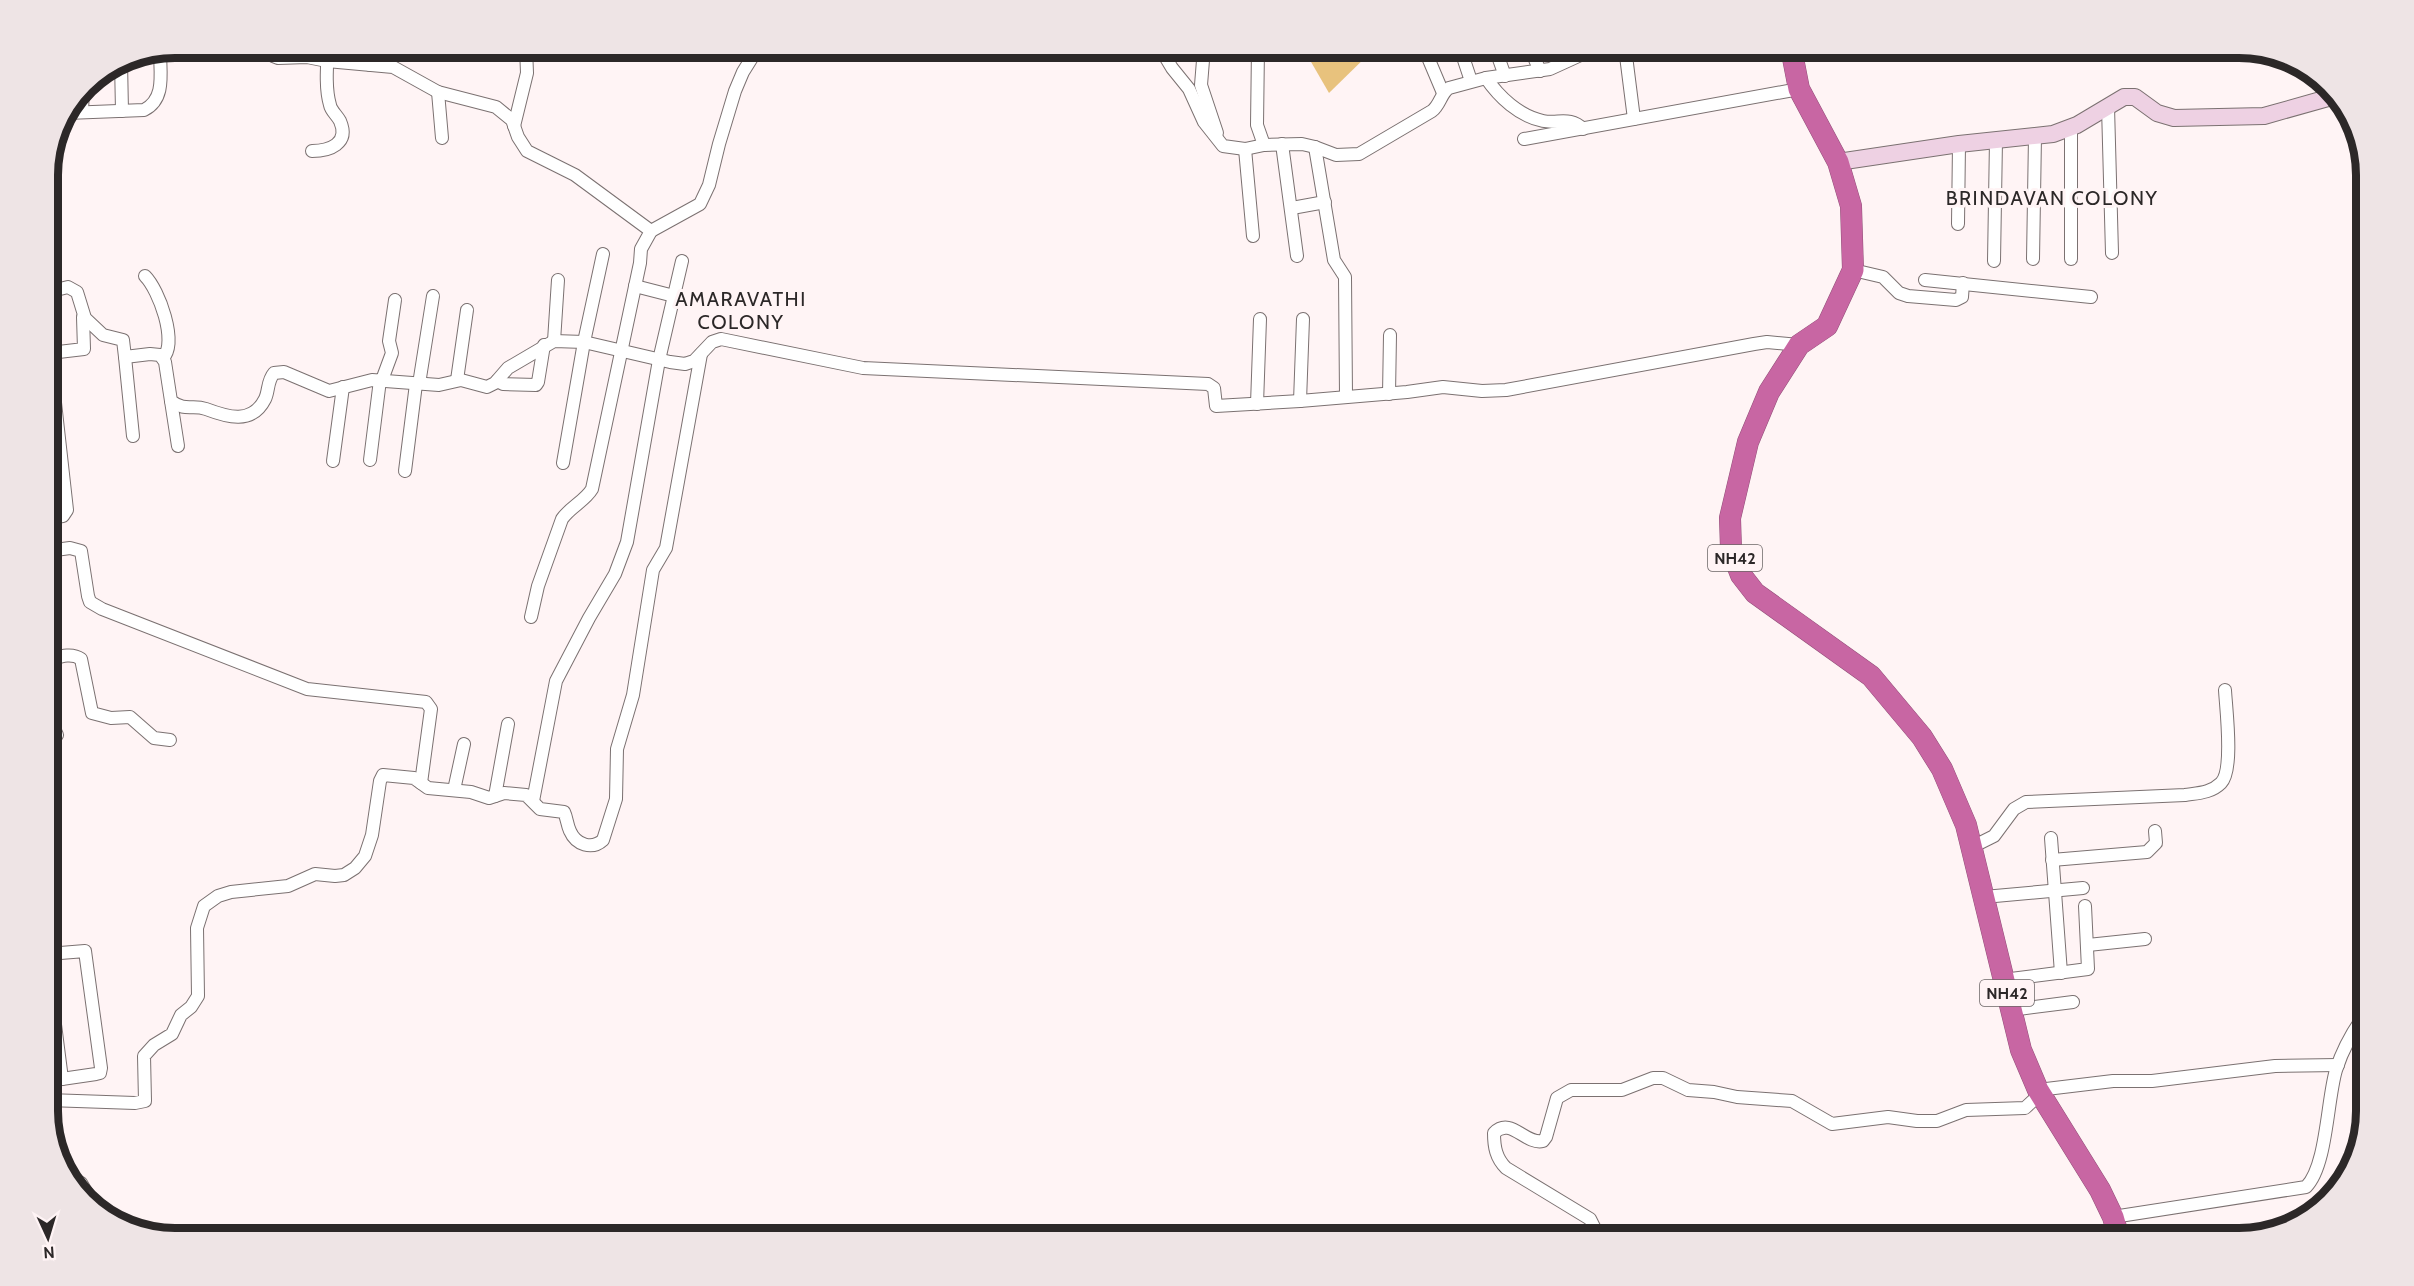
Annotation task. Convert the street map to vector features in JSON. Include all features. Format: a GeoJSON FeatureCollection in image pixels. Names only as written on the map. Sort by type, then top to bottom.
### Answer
{"type":"FeatureCollection","features":[{"type":"Feature","properties":{"kind":"highway","name":"NH42"},"geometry":{"type":"LineString","coordinates":[[1793,58],[1799,89],[1838,162],[1851,207],[1853,270],[1827,326],[1799,345],[1769,392],[1748,442],[1730,518],[1731,549],[1741,575],[1755,593],[1871,676],[1922,737],[1942,769],[1955,796],[1972,847],[2021,1050],[2039,1092],[2100,1190],[2116,1228]]}},
{"type":"Feature","properties":{"kind":"street"},"geometry":{"type":"LineString","coordinates":[[312,58],[396,68],[417,83],[425,84],[438,92],[496,107],[509,115],[526,151],[574,176],[651,231]]}},
{"type":"Feature","properties":{"kind":"street"},"geometry":{"type":"LineString","coordinates":[[312,152],[332,149],[341,136],[340,121],[329,104],[327,58]]}},
{"type":"Feature","properties":{"kind":"street"},"geometry":{"type":"LineString","coordinates":[[370,58],[370,65]]}},
{"type":"Feature","properties":{"kind":"street"},"geometry":{"type":"LineString","coordinates":[[514,126],[526,73],[526,58]]}},
{"type":"Feature","properties":{"kind":"street"},"geometry":{"type":"LineString","coordinates":[[531,617],[538,586],[561,519],[588,496],[592,489],[623,351],[641,249],[651,231],[666,221],[695,209],[703,199],[735,91],[752,58]]}},
{"type":"Feature","properties":{"kind":"street"},"geometry":{"type":"LineString","coordinates":[[1166,58],[1189,89],[1204,122],[1227,148],[1245,149],[1282,144],[1316,147],[1336,155],[1359,154],[1432,111],[1439,103],[1443,93],[1449,88],[1486,78],[1540,71],[1575,58]]}},
{"type":"Feature","properties":{"kind":"street"},"geometry":{"type":"LineString","coordinates":[[1203,58],[1201,85],[1218,140]]}},
{"type":"Feature","properties":{"kind":"street"},"geometry":{"type":"LineString","coordinates":[[1257,58],[1257,125],[1264,145]]}},
{"type":"Feature","properties":{"kind":"street"},"geometry":{"type":"LineString","coordinates":[[1428,58],[1443,93]]}},
{"type":"Feature","properties":{"kind":"street"},"geometry":{"type":"LineString","coordinates":[[1463,58],[1471,81]]}},
{"type":"Feature","properties":{"kind":"street"},"geometry":{"type":"LineString","coordinates":[[1499,58],[1505,76]]}},
{"type":"Feature","properties":{"kind":"street"},"geometry":{"type":"LineString","coordinates":[[1534,58],[1540,71]]}},
{"type":"Feature","properties":{"kind":"street"},"geometry":{"type":"LineString","coordinates":[[1626,58],[1634,119]]}},
{"type":"Feature","properties":{"kind":"street"},"geometry":{"type":"LineString","coordinates":[[77,112],[144,110],[156,101],[160,82],[159,60]]}},
{"type":"Feature","properties":{"kind":"street"},"geometry":{"type":"LineString","coordinates":[[121,72],[123,111]]}},
{"type":"Feature","properties":{"kind":"street"},"geometry":{"type":"LineString","coordinates":[[1486,78],[1496,92],[1524,114],[1544,121],[1572,120],[1583,129]]}},
{"type":"Feature","properties":{"kind":"street"},"geometry":{"type":"LineString","coordinates":[[1524,140],[1799,89]]}},
{"type":"Feature","properties":{"kind":"street"},"geometry":{"type":"LineString","coordinates":[[438,92],[442,138]]}},
{"type":"Feature","properties":{"kind":"street"},"geometry":{"type":"LineString","coordinates":[[1838,162],[1959,144],[2053,134],[2071,128],[2124,97],[2131,96],[2164,116],[2264,116],[2326,98]]}},
{"type":"Feature","properties":{"kind":"street"},"geometry":{"type":"LineString","coordinates":[[82,105],[82,112]]}},
{"type":"Feature","properties":{"kind":"street"},"geometry":{"type":"LineString","coordinates":[[2108,107],[2112,253]]}},
{"type":"Feature","properties":{"kind":"street"},"geometry":{"type":"LineString","coordinates":[[2071,128],[2071,259]]}},
{"type":"Feature","properties":{"kind":"street"},"geometry":{"type":"LineString","coordinates":[[2033,259],[2035,136]]}},
{"type":"Feature","properties":{"kind":"street"},"geometry":{"type":"LineString","coordinates":[[1994,261],[1996,140]]}},
{"type":"Feature","properties":{"kind":"street"},"geometry":{"type":"LineString","coordinates":[[1282,144],[1298,256]]}},
{"type":"Feature","properties":{"kind":"street"},"geometry":{"type":"LineString","coordinates":[[1958,224],[1959,144]]}},
{"type":"Feature","properties":{"kind":"street"},"geometry":{"type":"LineString","coordinates":[[1316,147],[1335,260],[1345,277],[1346,396]]}},
{"type":"Feature","properties":{"kind":"street"},"geometry":{"type":"LineString","coordinates":[[1245,149],[1254,236]]}},
{"type":"Feature","properties":{"kind":"street"},"geometry":{"type":"LineString","coordinates":[[1292,208],[1325,202]]}},
{"type":"Feature","properties":{"kind":"street"},"geometry":{"type":"LineString","coordinates":[[563,462],[584,342],[603,254]]}},
{"type":"Feature","properties":{"kind":"street"},"geometry":{"type":"LineString","coordinates":[[533,801],[556,681],[615,574],[627,542],[660,360],[682,261]]}},
{"type":"Feature","properties":{"kind":"street"},"geometry":{"type":"LineString","coordinates":[[1853,270],[1882,277],[1899,293],[1908,296],[1959,299],[1962,297],[1963,283]]}},
{"type":"Feature","properties":{"kind":"street"},"geometry":{"type":"LineString","coordinates":[[145,276],[157,293],[162,306],[170,344],[163,358],[178,446]]}},
{"type":"Feature","properties":{"kind":"street"},"geometry":{"type":"LineString","coordinates":[[497,381],[503,384],[536,385],[538,382],[549,343],[558,280]]}},
{"type":"Feature","properties":{"kind":"street"},"geometry":{"type":"LineString","coordinates":[[1925,280],[2091,297]]}},
{"type":"Feature","properties":{"kind":"street"},"geometry":{"type":"LineString","coordinates":[[635,286],[674,296]]}},
{"type":"Feature","properties":{"kind":"street"},"geometry":{"type":"LineString","coordinates":[[59,289],[72,289],[80,296],[84,349],[59,352]]}},
{"type":"Feature","properties":{"kind":"street"},"geometry":{"type":"LineString","coordinates":[[405,471],[417,384],[433,296]]}},
{"type":"Feature","properties":{"kind":"street"},"geometry":{"type":"LineString","coordinates":[[370,460],[381,380],[392,353],[389,341],[395,300]]}},
{"type":"Feature","properties":{"kind":"street"},"geometry":{"type":"LineString","coordinates":[[457,380],[467,310]]}},
{"type":"Feature","properties":{"kind":"street"},"geometry":{"type":"LineString","coordinates":[[83,316],[103,335],[123,340],[133,436]]}},
{"type":"Feature","properties":{"kind":"street"},"geometry":{"type":"LineString","coordinates":[[1257,404],[1260,319]]}},
{"type":"Feature","properties":{"kind":"street"},"geometry":{"type":"LineString","coordinates":[[1300,401],[1303,319]]}},
{"type":"Feature","properties":{"kind":"street"},"geometry":{"type":"LineString","coordinates":[[1389,394],[1390,335]]}},
{"type":"Feature","properties":{"kind":"street"},"geometry":{"type":"LineString","coordinates":[[171,401],[182,408],[203,408],[226,417],[242,417],[251,413],[263,402],[270,378],[274,373],[284,372],[323,390],[334,390],[367,380],[443,384],[457,380],[481,387],[491,386],[508,368],[549,343],[584,342],[685,364],[694,361],[712,342],[721,339],[863,368],[1208,384],[1214,388],[1215,405],[1389,394],[1443,387],[1482,392],[1506,390],[1754,344],[1799,345]]}},
{"type":"Feature","properties":{"kind":"street"},"geometry":{"type":"LineString","coordinates":[[125,357],[150,354],[160,355],[163,358]]}},
{"type":"Feature","properties":{"kind":"street"},"geometry":{"type":"LineString","coordinates":[[59,1100],[135,1103],[145,1101],[144,1056],[154,1045],[172,1034],[181,1015],[198,996],[197,928],[204,906],[218,896],[231,892],[288,885],[315,874],[335,876],[355,868],[365,856],[372,835],[381,777],[387,774],[414,778],[428,788],[471,792],[489,798],[504,793],[526,795],[540,809],[564,812],[569,830],[576,840],[586,846],[593,846],[603,840],[616,799],[618,749],[633,696],[653,570],[666,548],[701,354]]}},
{"type":"Feature","properties":{"kind":"street"},"geometry":{"type":"LineString","coordinates":[[333,461],[343,387]]}},
{"type":"Feature","properties":{"kind":"street"},"geometry":{"type":"LineString","coordinates":[[59,460],[67,510],[63,516],[59,517]]}},
{"type":"Feature","properties":{"kind":"street"},"geometry":{"type":"LineString","coordinates":[[59,550],[70,548],[81,551],[90,602],[102,609],[307,689],[426,702],[431,709],[422,783]]}},
{"type":"Feature","properties":{"kind":"street"},"geometry":{"type":"LineString","coordinates":[[59,657],[74,655],[81,659],[93,713],[111,718],[130,717],[154,738],[170,740]]}},
{"type":"Feature","properties":{"kind":"street"},"geometry":{"type":"LineString","coordinates":[[1972,847],[1994,836],[2014,809],[2026,802],[2185,795],[2204,793],[2214,788],[2222,782],[2226,775],[2228,748],[2225,690]]}},
{"type":"Feature","properties":{"kind":"street"},"geometry":{"type":"LineString","coordinates":[[495,796],[508,724]]}},
{"type":"Feature","properties":{"kind":"street"},"geometry":{"type":"LineString","coordinates":[[454,790],[464,744]]}},
{"type":"Feature","properties":{"kind":"street"},"geometry":{"type":"LineString","coordinates":[[2052,860],[2147,852],[2156,843],[2155,831]]}},
{"type":"Feature","properties":{"kind":"street"},"geometry":{"type":"LineString","coordinates":[[2051,838],[2061,973]]}},
{"type":"Feature","properties":{"kind":"street"},"geometry":{"type":"LineString","coordinates":[[1983,897],[2083,888]]}},
{"type":"Feature","properties":{"kind":"street"},"geometry":{"type":"LineString","coordinates":[[2003,980],[2088,969],[2085,906]]}},
{"type":"Feature","properties":{"kind":"street"},"geometry":{"type":"LineString","coordinates":[[2088,945],[2145,939]]}},
{"type":"Feature","properties":{"kind":"street"},"geometry":{"type":"LineString","coordinates":[[59,953],[85,951],[101,1068],[96,1074],[59,1079]]}},
{"type":"Feature","properties":{"kind":"street"},"geometry":{"type":"LineString","coordinates":[[2011,1010],[2073,1002]]}},
{"type":"Feature","properties":{"kind":"street"},"geometry":{"type":"LineString","coordinates":[[2113,1217],[2306,1187],[2319,1161],[2343,1047],[2356,1028]]}},
{"type":"Feature","properties":{"kind":"street"},"geometry":{"type":"LineString","coordinates":[[59,1056],[62,1079]]}},
{"type":"Feature","properties":{"kind":"street"},"geometry":{"type":"LineString","coordinates":[[1594,1228],[1590,1219],[1506,1168],[1497,1156],[1495,1146],[1494,1133],[1505,1127],[1514,1129],[1533,1141],[1543,1141],[1557,1098],[1571,1090],[1622,1090],[1653,1078],[1663,1078],[1683,1089],[1737,1097],[1792,1101],[1832,1124],[1888,1117],[1937,1121],[1966,1110],[2025,1108],[2039,1092],[2113,1081],[2152,1081],[2275,1066],[2338,1065]]}},
{"type":"Feature","properties":{"kind":"shaded area"},"geometry":{"type":"Polygon","coordinates":[[[1309,58],[1365,58],[1329,93],[1309,58]]]}},
{"type":"Feature","properties":{"kind":"district","name":"BRINDAVAN COLONY"},"geometry":{"type":"Point","coordinates":[2052,198]}},
{"type":"Feature","properties":{"kind":"district","name":"AMARAVATHI COLONY"},"geometry":{"type":"Point","coordinates":[741,310]}}]}
